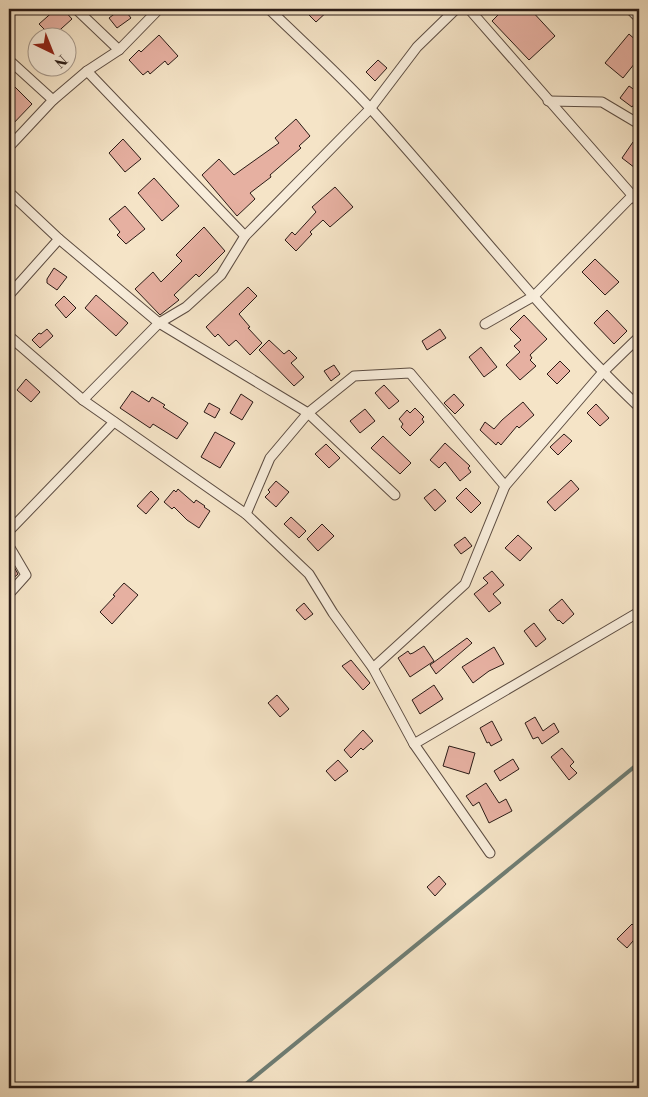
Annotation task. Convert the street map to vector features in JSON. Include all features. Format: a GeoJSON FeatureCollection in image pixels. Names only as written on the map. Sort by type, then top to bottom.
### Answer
{"type":"FeatureCollection","features":[{"type":"Feature","properties":{"kind":"street"},"geometry":{"type":"LineString","coordinates":[[76,9],[119,50]]}},
{"type":"Feature","properties":{"kind":"street"},"geometry":{"type":"LineString","coordinates":[[9,147],[53,100],[87,71],[119,50],[159,9]]}},
{"type":"Feature","properties":{"kind":"street"},"geometry":{"type":"LineString","coordinates":[[269,9],[370,108],[534,296],[603,372],[639,406]]}},
{"type":"Feature","properties":{"kind":"street"},"geometry":{"type":"LineString","coordinates":[[83,400],[159,323],[186,307],[221,275],[245,236],[370,108],[417,47],[456,9]]}},
{"type":"Feature","properties":{"kind":"street"},"geometry":{"type":"LineString","coordinates":[[468,9],[636,199],[534,296],[485,324]]}},
{"type":"Feature","properties":{"kind":"street"},"geometry":{"type":"LineString","coordinates":[[630,9],[639,18]]}},
{"type":"Feature","properties":{"kind":"street"},"geometry":{"type":"LineString","coordinates":[[9,60],[53,100]]}},
{"type":"Feature","properties":{"kind":"street"},"geometry":{"type":"LineString","coordinates":[[87,71],[245,236]]}},
{"type":"Feature","properties":{"kind":"street"},"geometry":{"type":"LineString","coordinates":[[548,101],[602,102],[639,124]]}},
{"type":"Feature","properties":{"kind":"street"},"geometry":{"type":"LineString","coordinates":[[9,192],[59,239],[159,323],[308,412],[395,495]]}},
{"type":"Feature","properties":{"kind":"street"},"geometry":{"type":"LineString","coordinates":[[9,295],[59,239]]}},
{"type":"Feature","properties":{"kind":"street"},"geometry":{"type":"LineString","coordinates":[[9,336],[83,400],[246,514],[309,574],[333,613],[373,668],[414,744],[490,853]]}},
{"type":"Feature","properties":{"kind":"street"},"geometry":{"type":"LineString","coordinates":[[373,668],[465,584],[505,486],[603,372],[639,337]]}},
{"type":"Feature","properties":{"kind":"street"},"geometry":{"type":"LineString","coordinates":[[246,514],[270,458],[308,412],[354,376],[410,373],[505,486]]}},
{"type":"Feature","properties":{"kind":"street"},"geometry":{"type":"LineString","coordinates":[[9,532],[114,422]]}},
{"type":"Feature","properties":{"kind":"street"},"geometry":{"type":"LineString","coordinates":[[9,546],[26,575],[9,594]]}},
{"type":"Feature","properties":{"kind":"street"},"geometry":{"type":"LineString","coordinates":[[414,744],[639,612]]}},
{"type":"Feature","properties":{"kind":"building"},"geometry":{"type":"Polygon","coordinates":[[[56,9],[63,9],[72,19],[62,28],[43,28],[39,24],[56,9]]]}},
{"type":"Feature","properties":{"kind":"building"},"geometry":{"type":"Polygon","coordinates":[[[121,9],[124,9],[131,18],[117,28],[109,18],[121,9]]]}},
{"type":"Feature","properties":{"kind":"building"},"geometry":{"type":"Polygon","coordinates":[[[303,9],[330,9],[316,22],[303,9]]]}},
{"type":"Feature","properties":{"kind":"building"},"geometry":{"type":"Polygon","coordinates":[[[504,9],[530,9],[555,36],[529,60],[492,21],[504,9]]]}},
{"type":"Feature","properties":{"kind":"building"},"geometry":{"type":"Polygon","coordinates":[[[629,34],[639,43],[639,58],[623,78],[605,63],[629,34]]]}},
{"type":"Feature","properties":{"kind":"building"},"geometry":{"type":"Polygon","coordinates":[[[159,35],[178,56],[168,65],[165,61],[150,74],[148,71],[143,75],[129,60],[139,50],[141,52],[159,35]]]}},
{"type":"Feature","properties":{"kind":"building"},"geometry":{"type":"Polygon","coordinates":[[[378,60],[387,68],[375,81],[366,72],[378,60]]]}},
{"type":"Feature","properties":{"kind":"building"},"geometry":{"type":"Polygon","coordinates":[[[9,81],[32,104],[9,128],[9,81]]]}},
{"type":"Feature","properties":{"kind":"building"},"geometry":{"type":"Polygon","coordinates":[[[629,86],[639,93],[639,98],[632,107],[620,98],[629,86]]]}},
{"type":"Feature","properties":{"kind":"building"},"geometry":{"type":"Polygon","coordinates":[[[296,119],[310,136],[299,146],[301,148],[270,175],[271,177],[250,193],[255,199],[237,216],[202,175],[219,159],[234,175],[279,143],[275,138],[296,119]]]}},
{"type":"Feature","properties":{"kind":"building"},"geometry":{"type":"Polygon","coordinates":[[[123,139],[141,159],[125,172],[109,153],[123,139]]]}},
{"type":"Feature","properties":{"kind":"building"},"geometry":{"type":"Polygon","coordinates":[[[633,142],[639,147],[639,171],[622,158],[633,142]]]}},
{"type":"Feature","properties":{"kind":"building"},"geometry":{"type":"Polygon","coordinates":[[[154,178],[179,206],[162,221],[138,193],[154,178]]]}},
{"type":"Feature","properties":{"kind":"building"},"geometry":{"type":"Polygon","coordinates":[[[335,187],[353,207],[330,227],[323,220],[310,232],[312,234],[296,251],[285,240],[292,232],[295,235],[316,212],[312,207],[335,187]]]}},
{"type":"Feature","properties":{"kind":"building"},"geometry":{"type":"Polygon","coordinates":[[[125,206],[145,229],[126,244],[117,235],[120,232],[109,219],[125,206]]]}},
{"type":"Feature","properties":{"kind":"building"},"geometry":{"type":"Polygon","coordinates":[[[204,227],[225,251],[199,277],[196,274],[174,295],[179,300],[160,315],[135,289],[153,272],[161,282],[182,261],[176,255],[204,227]]]}},
{"type":"Feature","properties":{"kind":"building"},"geometry":{"type":"Polygon","coordinates":[[[595,259],[619,282],[605,295],[582,272],[595,259]]]}},
{"type":"Feature","properties":{"kind":"building"},"geometry":{"type":"Polygon","coordinates":[[[54,268],[67,277],[57,290],[47,283],[47,279],[54,268]]]}},
{"type":"Feature","properties":{"kind":"building"},"geometry":{"type":"Polygon","coordinates":[[[248,287],[257,296],[239,314],[250,327],[248,328],[262,343],[250,355],[236,340],[229,346],[218,334],[215,337],[206,327],[248,287]]]}},
{"type":"Feature","properties":{"kind":"building"},"geometry":{"type":"Polygon","coordinates":[[[96,295],[128,323],[116,336],[85,308],[96,295]]]}},
{"type":"Feature","properties":{"kind":"building"},"geometry":{"type":"Polygon","coordinates":[[[64,296],[76,308],[66,318],[55,305],[64,296]]]}},
{"type":"Feature","properties":{"kind":"building"},"geometry":{"type":"Polygon","coordinates":[[[607,310],[627,331],[614,344],[594,323],[607,310]]]}},
{"type":"Feature","properties":{"kind":"building"},"geometry":{"type":"Polygon","coordinates":[[[524,315],[547,339],[530,355],[532,358],[530,360],[536,366],[520,380],[506,365],[520,352],[514,346],[521,340],[510,329],[524,315]]]}},
{"type":"Feature","properties":{"kind":"building"},"geometry":{"type":"Polygon","coordinates":[[[47,329],[53,336],[40,348],[32,340],[39,333],[41,334],[47,329]]]}},
{"type":"Feature","properties":{"kind":"building"},"geometry":{"type":"Polygon","coordinates":[[[440,329],[446,338],[427,350],[422,341],[440,329]]]}},
{"type":"Feature","properties":{"kind":"building"},"geometry":{"type":"Polygon","coordinates":[[[269,340],[284,354],[289,350],[297,358],[291,363],[304,377],[294,386],[259,350],[269,340]]]}},
{"type":"Feature","properties":{"kind":"building"},"geometry":{"type":"Polygon","coordinates":[[[481,347],[497,367],[484,377],[469,357],[481,347]]]}},
{"type":"Feature","properties":{"kind":"building"},"geometry":{"type":"Polygon","coordinates":[[[560,361],[570,371],[557,384],[547,374],[560,361]]]}},
{"type":"Feature","properties":{"kind":"building"},"geometry":{"type":"Polygon","coordinates":[[[334,365],[340,374],[331,381],[324,371],[334,365]]]}},
{"type":"Feature","properties":{"kind":"building"},"geometry":{"type":"Polygon","coordinates":[[[26,379],[40,392],[31,402],[17,390],[26,379]]]}},
{"type":"Feature","properties":{"kind":"building"},"geometry":{"type":"Polygon","coordinates":[[[384,385],[399,401],[389,409],[375,393],[384,385]]]}},
{"type":"Feature","properties":{"kind":"building"},"geometry":{"type":"Polygon","coordinates":[[[132,391],[149,402],[152,397],[165,405],[163,407],[188,423],[177,439],[153,424],[150,428],[120,408],[132,391]]]}},
{"type":"Feature","properties":{"kind":"building"},"geometry":{"type":"Polygon","coordinates":[[[241,394],[253,402],[242,420],[230,413],[241,394]]]}},
{"type":"Feature","properties":{"kind":"building"},"geometry":{"type":"Polygon","coordinates":[[[454,394],[464,405],[455,414],[444,403],[454,394]]]}},
{"type":"Feature","properties":{"kind":"building"},"geometry":{"type":"Polygon","coordinates":[[[523,402],[534,415],[519,428],[517,426],[501,445],[498,442],[496,445],[480,430],[485,422],[494,429],[523,402]]]}},
{"type":"Feature","properties":{"kind":"building"},"geometry":{"type":"Polygon","coordinates":[[[209,403],[220,409],[215,418],[204,412],[209,403]]]}},
{"type":"Feature","properties":{"kind":"building"},"geometry":{"type":"Polygon","coordinates":[[[596,404],[609,418],[600,426],[587,413],[596,404]]]}},
{"type":"Feature","properties":{"kind":"building"},"geometry":{"type":"Polygon","coordinates":[[[415,408],[424,417],[422,419],[424,422],[410,436],[401,427],[403,424],[399,419],[407,410],[410,413],[415,408]]]}},
{"type":"Feature","properties":{"kind":"building"},"geometry":{"type":"Polygon","coordinates":[[[365,409],[375,421],[360,433],[350,421],[365,409]]]}},
{"type":"Feature","properties":{"kind":"building"},"geometry":{"type":"Polygon","coordinates":[[[215,432],[235,443],[220,468],[201,457],[215,432]]]}},
{"type":"Feature","properties":{"kind":"building"},"geometry":{"type":"Polygon","coordinates":[[[564,434],[572,441],[558,455],[550,447],[564,434]]]}},
{"type":"Feature","properties":{"kind":"building"},"geometry":{"type":"Polygon","coordinates":[[[383,436],[411,463],[400,474],[371,448],[383,436]]]}},
{"type":"Feature","properties":{"kind":"building"},"geometry":{"type":"Polygon","coordinates":[[[445,443],[470,466],[468,468],[471,472],[460,481],[445,462],[439,468],[430,460],[445,443]]]}},
{"type":"Feature","properties":{"kind":"building"},"geometry":{"type":"Polygon","coordinates":[[[326,444],[340,458],[329,468],[315,454],[326,444]]]}},
{"type":"Feature","properties":{"kind":"building"},"geometry":{"type":"Polygon","coordinates":[[[571,480],[579,489],[555,511],[547,502],[571,480]]]}},
{"type":"Feature","properties":{"kind":"building"},"geometry":{"type":"Polygon","coordinates":[[[276,481],[289,492],[276,507],[265,497],[276,481]]]}},
{"type":"Feature","properties":{"kind":"building"},"geometry":{"type":"Polygon","coordinates":[[[466,488],[481,503],[471,513],[456,498],[466,488]]]}},
{"type":"Feature","properties":{"kind":"building"},"geometry":{"type":"Polygon","coordinates":[[[178,489],[194,503],[196,500],[210,511],[199,528],[187,520],[174,507],[172,509],[164,502],[174,490],[176,492],[178,489]]]}},
{"type":"Feature","properties":{"kind":"building"},"geometry":{"type":"Polygon","coordinates":[[[435,489],[446,501],[435,511],[424,498],[435,489]]]}},
{"type":"Feature","properties":{"kind":"building"},"geometry":{"type":"Polygon","coordinates":[[[151,491],[159,499],[146,514],[137,506],[151,491]]]}},
{"type":"Feature","properties":{"kind":"building"},"geometry":{"type":"Polygon","coordinates":[[[291,517],[306,531],[299,538],[284,524],[291,517]]]}},
{"type":"Feature","properties":{"kind":"building"},"geometry":{"type":"Polygon","coordinates":[[[322,524],[334,536],[318,551],[307,539],[322,524]]]}},
{"type":"Feature","properties":{"kind":"building"},"geometry":{"type":"Polygon","coordinates":[[[518,535],[532,548],[520,561],[505,548],[518,535]]]}},
{"type":"Feature","properties":{"kind":"building"},"geometry":{"type":"Polygon","coordinates":[[[465,537],[472,546],[461,554],[454,545],[465,537]]]}},
{"type":"Feature","properties":{"kind":"building"},"geometry":{"type":"Polygon","coordinates":[[[9,558],[18,574],[9,582],[9,558]]]}},
{"type":"Feature","properties":{"kind":"building"},"geometry":{"type":"Polygon","coordinates":[[[492,571],[504,585],[493,594],[501,603],[489,612],[474,594],[488,583],[483,578],[492,571]]]}},
{"type":"Feature","properties":{"kind":"building"},"geometry":{"type":"Polygon","coordinates":[[[124,583],[138,595],[112,624],[100,612],[124,583]]]}},
{"type":"Feature","properties":{"kind":"building"},"geometry":{"type":"Polygon","coordinates":[[[562,599],[574,614],[563,624],[549,610],[562,599]]]}},
{"type":"Feature","properties":{"kind":"building"},"geometry":{"type":"Polygon","coordinates":[[[304,603],[313,614],[305,620],[296,610],[304,603]]]}},
{"type":"Feature","properties":{"kind":"building"},"geometry":{"type":"Polygon","coordinates":[[[534,623],[546,639],[536,647],[524,631],[534,623]]]}},
{"type":"Feature","properties":{"kind":"building"},"geometry":{"type":"Polygon","coordinates":[[[467,638],[472,643],[436,674],[430,665],[467,638]]]}},
{"type":"Feature","properties":{"kind":"building"},"geometry":{"type":"Polygon","coordinates":[[[424,646],[434,661],[410,677],[398,658],[408,651],[410,654],[424,646]]]}},
{"type":"Feature","properties":{"kind":"building"},"geometry":{"type":"Polygon","coordinates":[[[494,647],[504,664],[489,671],[473,683],[462,667],[494,647]]]}},
{"type":"Feature","properties":{"kind":"building"},"geometry":{"type":"Polygon","coordinates":[[[351,660],[370,683],[363,690],[342,666],[351,660]]]}},
{"type":"Feature","properties":{"kind":"building"},"geometry":{"type":"Polygon","coordinates":[[[434,685],[443,699],[420,714],[412,700],[434,685]]]}},
{"type":"Feature","properties":{"kind":"building"},"geometry":{"type":"Polygon","coordinates":[[[277,695],[289,709],[280,717],[268,703],[277,695]]]}},
{"type":"Feature","properties":{"kind":"building"},"geometry":{"type":"Polygon","coordinates":[[[535,717],[543,731],[554,723],[559,732],[542,744],[538,737],[533,739],[525,723],[535,717]]]}},
{"type":"Feature","properties":{"kind":"building"},"geometry":{"type":"Polygon","coordinates":[[[492,721],[502,740],[491,746],[489,742],[487,743],[480,728],[492,721]]]}},
{"type":"Feature","properties":{"kind":"building"},"geometry":{"type":"Polygon","coordinates":[[[363,730],[373,741],[363,750],[361,748],[351,758],[344,750],[363,730]]]}},
{"type":"Feature","properties":{"kind":"building"},"geometry":{"type":"Polygon","coordinates":[[[449,746],[475,753],[469,774],[443,766],[449,746]]]}},
{"type":"Feature","properties":{"kind":"building"},"geometry":{"type":"Polygon","coordinates":[[[562,748],[574,762],[570,766],[577,773],[569,780],[551,757],[562,748]]]}},
{"type":"Feature","properties":{"kind":"building"},"geometry":{"type":"Polygon","coordinates":[[[513,759],[519,769],[500,781],[494,771],[513,759]]]}},
{"type":"Feature","properties":{"kind":"building"},"geometry":{"type":"Polygon","coordinates":[[[338,760],[348,771],[335,781],[326,771],[338,760]]]}},
{"type":"Feature","properties":{"kind":"building"},"geometry":{"type":"Polygon","coordinates":[[[486,783],[499,803],[506,799],[512,811],[489,823],[479,802],[473,806],[466,796],[486,783]]]}},
{"type":"Feature","properties":{"kind":"building"},"geometry":{"type":"Polygon","coordinates":[[[439,876],[446,884],[435,896],[427,887],[439,876]]]}},
{"type":"Feature","properties":{"kind":"building"},"geometry":{"type":"Polygon","coordinates":[[[632,924],[639,931],[639,934],[627,948],[617,939],[632,924]]]}},
{"type":"Feature","properties":{"kind":"waterway"},"geometry":{"type":"LineString","coordinates":[[241,1088],[639,763]]}}]}
